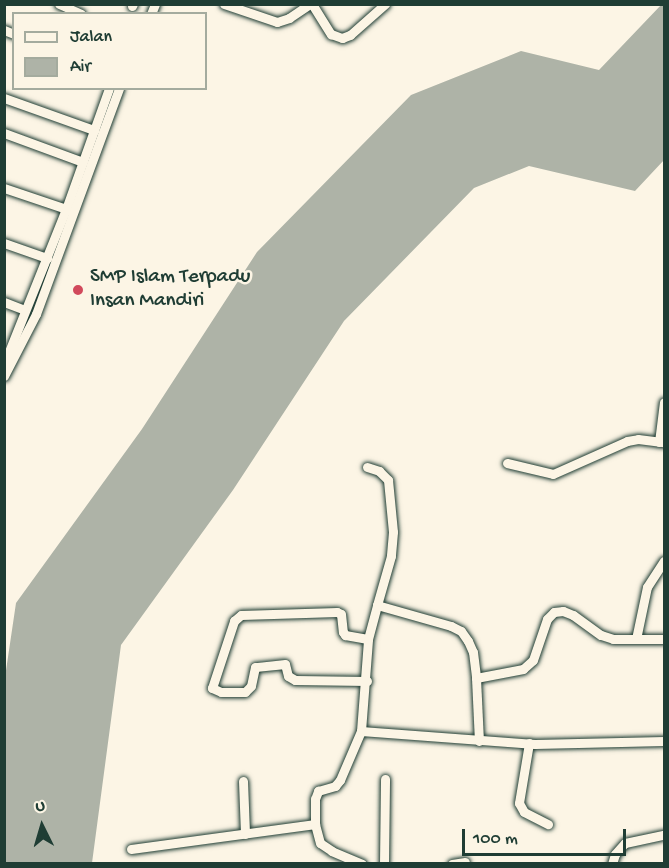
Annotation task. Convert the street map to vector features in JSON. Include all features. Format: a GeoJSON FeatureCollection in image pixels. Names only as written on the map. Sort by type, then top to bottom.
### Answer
{"type":"FeatureCollection","features":[{"type":"Feature","properties":{"kind":"street"},"geometry":{"type":"LineString","coordinates":[[59,4],[77,12]]}},
{"type":"Feature","properties":{"kind":"street"},"geometry":{"type":"LineString","coordinates":[[224,4],[277,22],[290,18],[311,4],[331,34],[342,38],[350,35],[385,4]]}},
{"type":"Feature","properties":{"kind":"street"},"geometry":{"type":"LineString","coordinates":[[4,364],[47,258],[109,90]]}},
{"type":"Feature","properties":{"kind":"street"},"geometry":{"type":"LineString","coordinates":[[4,376],[36,314],[118,90]]}},
{"type":"Feature","properties":{"kind":"street"},"geometry":{"type":"LineString","coordinates":[[4,98],[94,130]]}},
{"type":"Feature","properties":{"kind":"street"},"geometry":{"type":"LineString","coordinates":[[4,132],[83,162]]}},
{"type":"Feature","properties":{"kind":"street"},"geometry":{"type":"LineString","coordinates":[[4,188],[66,208]]}},
{"type":"Feature","properties":{"kind":"street"},"geometry":{"type":"LineString","coordinates":[[4,243],[47,258]]}},
{"type":"Feature","properties":{"kind":"street"},"geometry":{"type":"LineString","coordinates":[[4,302],[25,310]]}},
{"type":"Feature","properties":{"kind":"street"},"geometry":{"type":"LineString","coordinates":[[507,462],[553,474],[627,441],[662,442],[664,402]]}},
{"type":"Feature","properties":{"kind":"street"},"geometry":{"type":"LineString","coordinates":[[362,864],[343,860],[320,843],[315,824],[316,795],[322,789],[334,786],[340,780],[361,731],[368,639],[391,556],[393,532],[388,480],[379,471],[367,467]]}},
{"type":"Feature","properties":{"kind":"street"},"geometry":{"type":"LineString","coordinates":[[636,639],[647,587],[664,561]]}},
{"type":"Feature","properties":{"kind":"street"},"geometry":{"type":"LineString","coordinates":[[377,605],[461,631],[473,652],[479,741]]}},
{"type":"Feature","properties":{"kind":"street"},"geometry":{"type":"LineString","coordinates":[[476,678],[523,669],[533,660],[547,619],[554,612],[563,611],[573,615],[601,635],[613,639],[664,639]]}},
{"type":"Feature","properties":{"kind":"street"},"geometry":{"type":"LineString","coordinates":[[366,681],[295,680],[288,676],[285,664],[255,667],[251,686],[245,692],[221,692],[212,688],[234,621],[241,615],[337,612],[341,614],[345,636],[368,639]]}},
{"type":"Feature","properties":{"kind":"street"},"geometry":{"type":"LineString","coordinates":[[361,731],[529,743],[664,741]]}},
{"type":"Feature","properties":{"kind":"street"},"geometry":{"type":"LineString","coordinates":[[529,743],[519,803],[524,812],[548,824]]}},
{"type":"Feature","properties":{"kind":"street"},"geometry":{"type":"LineString","coordinates":[[384,864],[385,779]]}},
{"type":"Feature","properties":{"kind":"street"},"geometry":{"type":"LineString","coordinates":[[243,781],[245,834]]}},
{"type":"Feature","properties":{"kind":"street"},"geometry":{"type":"LineString","coordinates":[[131,849],[315,824]]}},
{"type":"Feature","properties":{"kind":"street"},"geometry":{"type":"LineString","coordinates":[[612,864],[615,854],[625,843],[664,835]]}},
{"type":"Feature","properties":{"kind":"street"},"geometry":{"type":"LineString","coordinates":[[452,864],[465,862]]}},
{"type":"Feature","properties":{"kind":"water"},"geometry":{"type":"Polygon","coordinates":[[[662,4],[664,5],[664,160],[635,191],[529,166],[474,188],[344,321],[233,490],[121,645],[92,863],[5,863],[4,684],[16,603],[142,429],[257,252],[411,95],[521,51],[599,70],[662,4]]]}},
{"type":"Feature","properties":{"kind":"place","name":"SMP Islam Terpadu Insan Mandiri"},"geometry":{"type":"Point","coordinates":[78,290]}}]}
